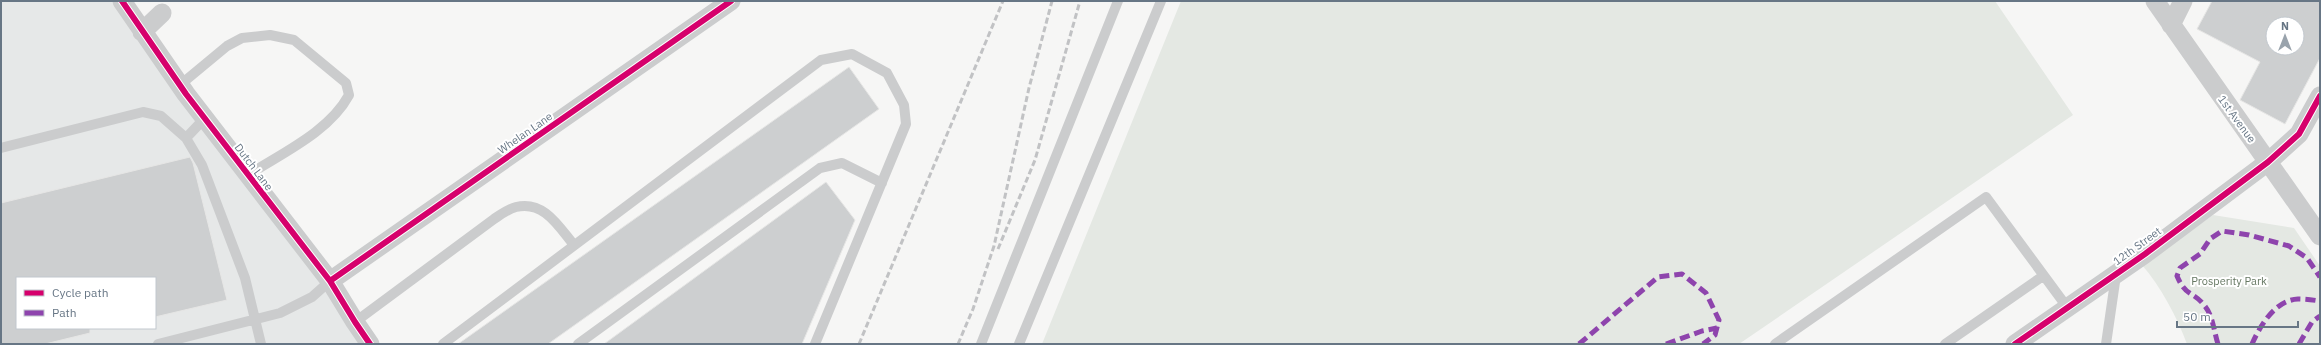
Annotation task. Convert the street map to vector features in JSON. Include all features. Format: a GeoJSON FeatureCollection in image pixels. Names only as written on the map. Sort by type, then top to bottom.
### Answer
{"type":"FeatureCollection","features":[{"type":"Feature","properties":{"kind":"street","name":"Dutch Lane"},"geometry":{"type":"LineString","coordinates":[[122,1],[180,85],[330,281],[370,344]]}},
{"type":"Feature","properties":{"kind":"street","name":"Whelan Lane"},"geometry":{"type":"LineString","coordinates":[[330,281],[732,1]]}},
{"type":"Feature","properties":{"kind":"street","name":"1st Avenue"},"geometry":{"type":"LineString","coordinates":[[2155,1],[2320,236]]}},
{"type":"Feature","properties":{"kind":"street"},"geometry":{"type":"LineString","coordinates":[[2171,24],[2183,1]]}},
{"type":"Feature","properties":{"kind":"street"},"geometry":{"type":"LineString","coordinates":[[142,32],[162,13]]}},
{"type":"Feature","properties":{"kind":"street","name":"12th Street"},"geometry":{"type":"LineString","coordinates":[[2015,344],[2116,274],[2268,162],[2299,134],[2320,96]]}},
{"type":"Feature","properties":{"kind":"lane"},"geometry":{"type":"LineString","coordinates":[[981,344],[1118,1]]}},
{"type":"Feature","properties":{"kind":"lane"},"geometry":{"type":"LineString","coordinates":[[1019,344],[1160,1]]}},
{"type":"Feature","properties":{"kind":"lane"},"geometry":{"type":"LineString","coordinates":[[180,85],[227,46],[242,38],[270,35],[294,40],[346,83],[349,95],[341,110],[318,130],[248,175]]}},
{"type":"Feature","properties":{"kind":"lane"},"geometry":{"type":"LineString","coordinates":[[443,344],[821,60],[852,54],[887,73],[904,105],[906,124],[815,344]]}},
{"type":"Feature","properties":{"kind":"lane"},"geometry":{"type":"LineString","coordinates":[[1,148],[143,112],[161,116],[186,138],[207,180],[245,278],[261,344]]}},
{"type":"Feature","properties":{"kind":"lane"},"geometry":{"type":"LineString","coordinates":[[186,138],[205,118]]}},
{"type":"Feature","properties":{"kind":"lane"},"geometry":{"type":"LineString","coordinates":[[578,344],[820,168],[842,163],[882,183]]}},
{"type":"Feature","properties":{"kind":"lane"},"geometry":{"type":"LineString","coordinates":[[1775,344],[1986,197],[2067,307]]}},
{"type":"Feature","properties":{"kind":"lane"},"geometry":{"type":"LineString","coordinates":[[355,322],[494,219],[515,207],[533,206],[547,213],[574,246]]}},
{"type":"Feature","properties":{"kind":"lane"},"geometry":{"type":"LineString","coordinates":[[2106,344],[2116,274]]}},
{"type":"Feature","properties":{"kind":"lane"},"geometry":{"type":"LineString","coordinates":[[1945,344],[2043,276]]}},
{"type":"Feature","properties":{"kind":"lane"},"geometry":{"type":"LineString","coordinates":[[158,344],[280,313],[312,297],[330,281]]}},
{"type":"Feature","properties":{"kind":"shaded area"},"geometry":{"type":"Polygon","coordinates":[[[1,1],[125,1],[371,344],[1,344],[1,1]]]}},
{"type":"Feature","properties":{"kind":"green space"},"geometry":{"type":"Polygon","coordinates":[[[1181,1],[1995,1],[2073,115],[1739,344],[1042,344],[1181,1]]]}},
{"type":"Feature","properties":{"kind":"green space","name":"Prosperity Park"},"geometry":{"type":"Polygon","coordinates":[[[2213,215],[2294,228],[2320,266],[2319,344],[2187,344],[2168,303],[2156,283],[2142,265],[2213,215]]]}},
{"type":"Feature","properties":{"kind":"building"},"geometry":{"type":"Polygon","coordinates":[[[2212,1],[2320,1],[2320,58],[2285,124],[2240,100],[2260,62],[2197,29],[2212,1]]]}},
{"type":"Feature","properties":{"kind":"building"},"geometry":{"type":"Polygon","coordinates":[[[849,67],[879,109],[548,344],[458,344],[849,67]]]}},
{"type":"Feature","properties":{"kind":"building"},"geometry":{"type":"Polygon","coordinates":[[[190,157],[193,163],[227,300],[156,317],[156,277],[16,277],[16,329],[90,329],[90,333],[45,344],[1,344],[1,203],[190,157]]]}},
{"type":"Feature","properties":{"kind":"building"},"geometry":{"type":"Polygon","coordinates":[[[826,182],[855,220],[802,344],[604,344],[826,182]]]}},
{"type":"Feature","properties":{"kind":"railway"},"geometry":{"type":"LineString","coordinates":[[859,344],[1003,1]]}},
{"type":"Feature","properties":{"kind":"railway"},"geometry":{"type":"LineString","coordinates":[[958,344],[973,309],[994,246],[1029,88],[1052,1]]}},
{"type":"Feature","properties":{"kind":"railway"},"geometry":{"type":"LineString","coordinates":[[998,249],[1035,160],[1080,1]]}},
{"type":"Feature","properties":{"kind":"marked path"},"geometry":{"type":"LineString","coordinates":[[2218,344],[2207,309],[2183,287],[2177,276],[2180,268],[2200,254],[2210,239],[2222,231],[2249,235],[2289,246],[2307,258],[2320,277]]}},
{"type":"Feature","properties":{"kind":"marked path"},"geometry":{"type":"LineString","coordinates":[[1579,344],[1658,277],[1682,274],[1706,293],[1719,320],[1715,335],[1703,344]]}},
{"type":"Feature","properties":{"kind":"marked path"},"geometry":{"type":"LineString","coordinates":[[2252,344],[2269,315],[2282,304],[2290,300],[2298,299],[2320,301]]}},
{"type":"Feature","properties":{"kind":"marked path"},"geometry":{"type":"LineString","coordinates":[[2299,344],[2312,322],[2320,316]]}},
{"type":"Feature","properties":{"kind":"marked path"},"geometry":{"type":"LineString","coordinates":[[1666,344],[1702,331],[1717,328]]}},
{"type":"Feature","properties":{"kind":"cycle path"},"geometry":{"type":"LineString","coordinates":[[122,1],[186,94],[330,281],[370,344]]}},
{"type":"Feature","properties":{"kind":"cycle path"},"geometry":{"type":"LineString","coordinates":[[330,281],[731,1]]}},
{"type":"Feature","properties":{"kind":"cycle path"},"geometry":{"type":"LineString","coordinates":[[2015,344],[2145,254],[2268,162],[2299,134],[2320,96]]}}]}
